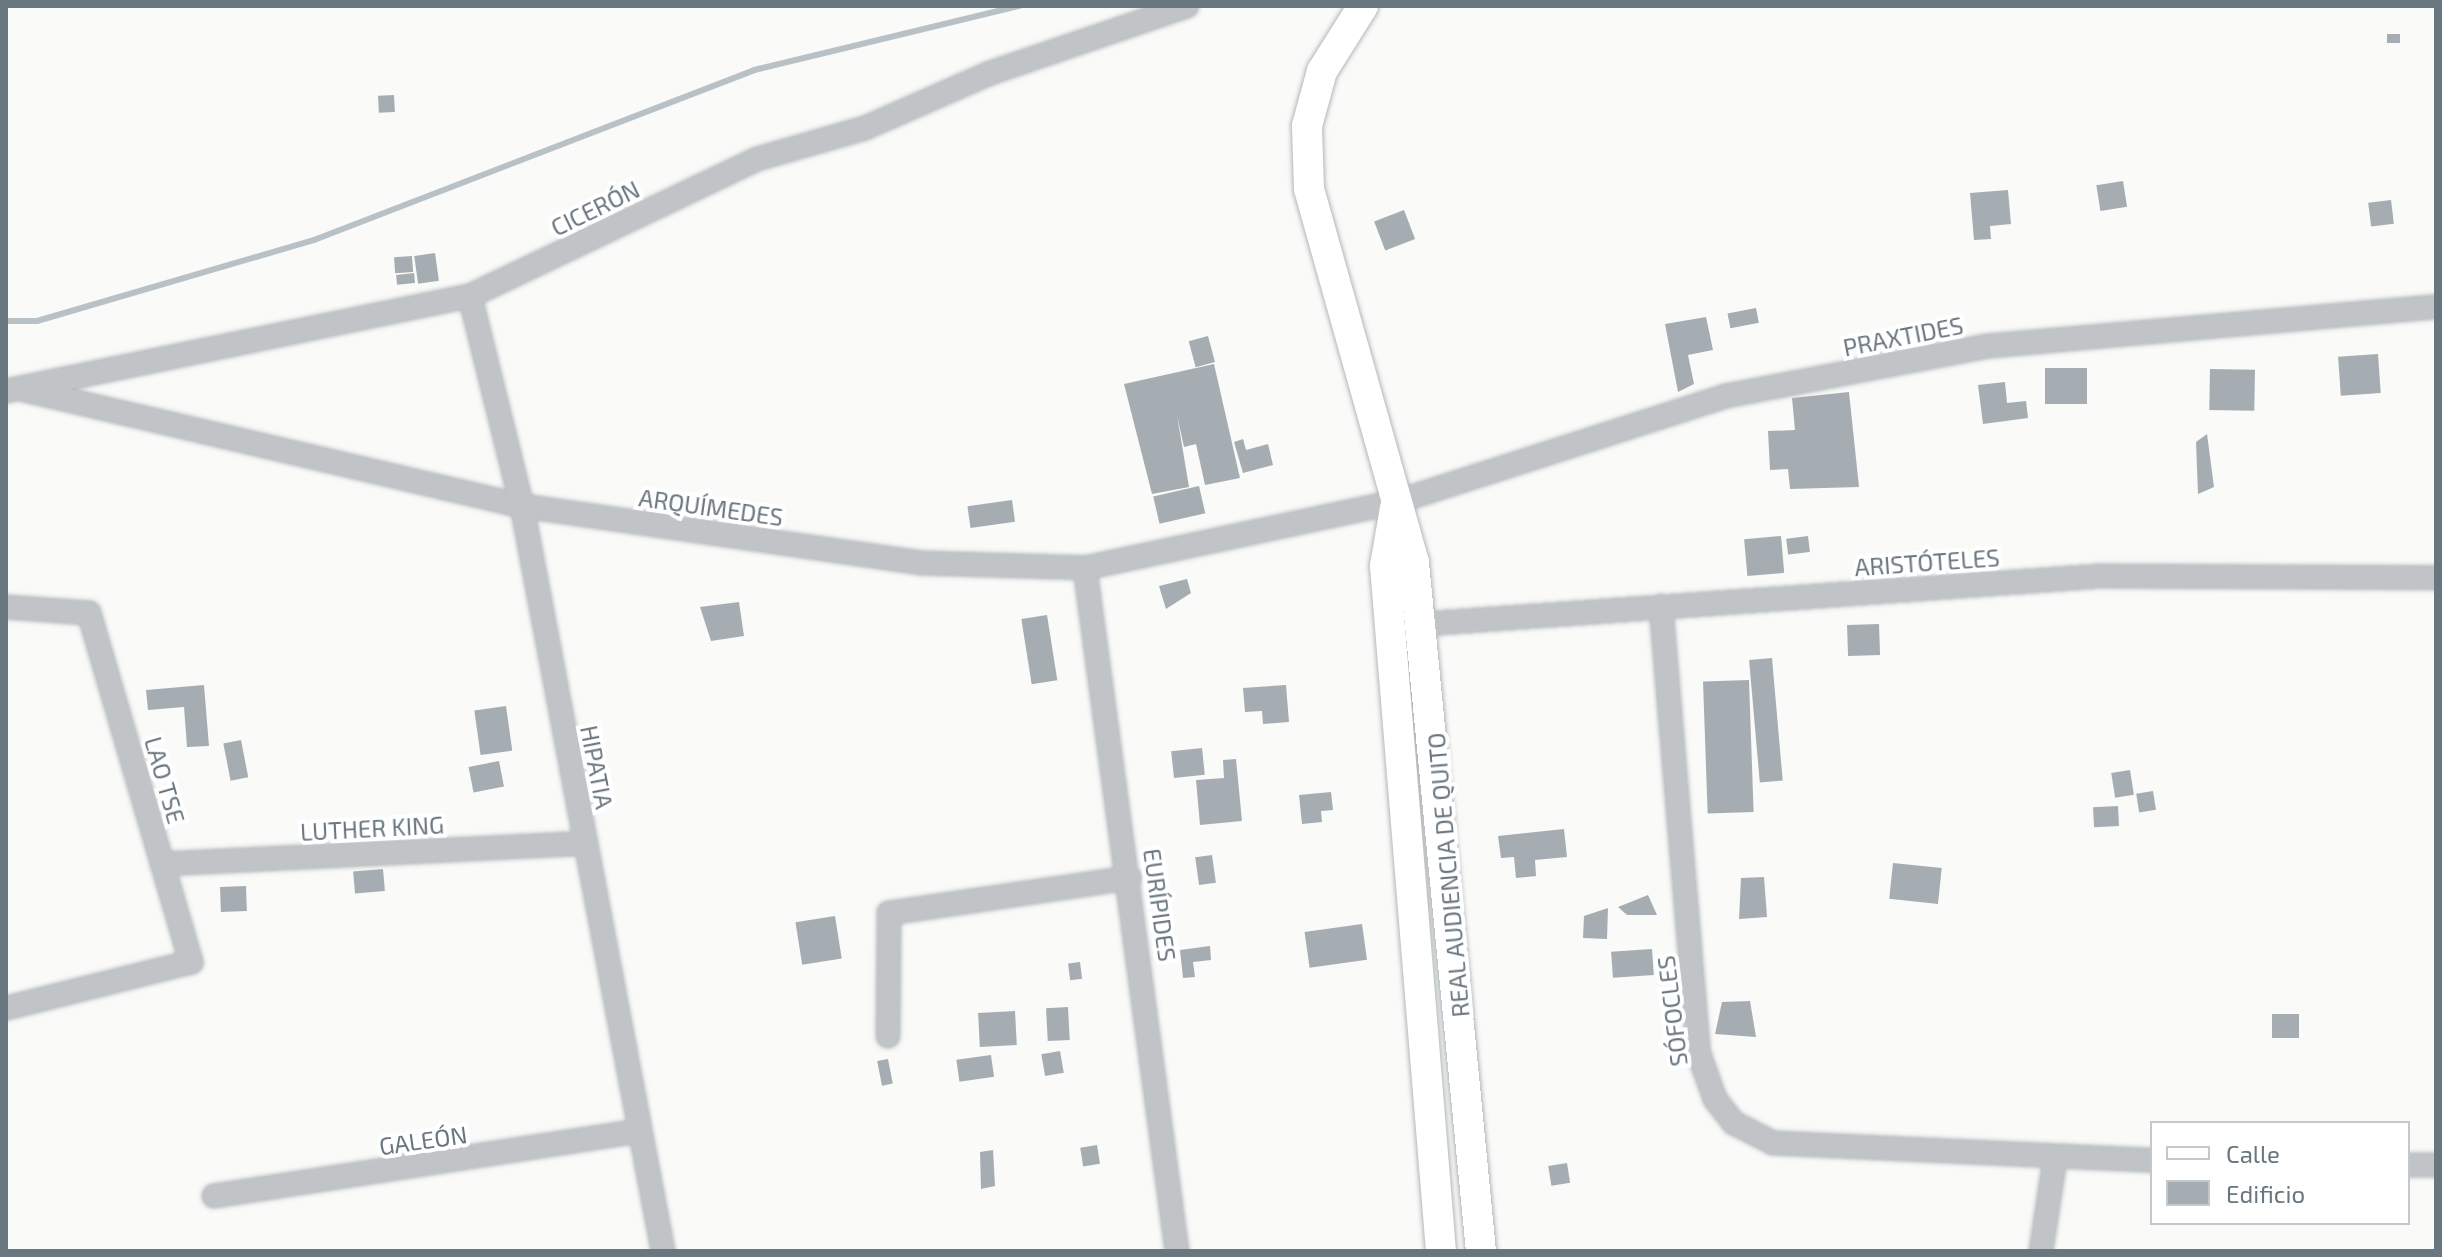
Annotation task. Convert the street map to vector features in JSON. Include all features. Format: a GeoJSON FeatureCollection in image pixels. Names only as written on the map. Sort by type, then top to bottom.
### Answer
{"type":"FeatureCollection","features":[{"type":"Feature","properties":{"kind":"main road","name":"REAL AUDIENCIA DE QUITO"},"geometry":{"type":"LineString","coordinates":[[1363,6],[1322,71],[1307,126],[1309,189],[1396,502],[1423,624],[1481,1251]]}},
{"type":"Feature","properties":{"kind":"main road","name":"REAL AUDIENCIA DE QUITO"},"geometry":{"type":"LineString","coordinates":[[1396,502],[1385,566],[1441,1251]]}},
{"type":"Feature","properties":{"kind":"street","name":"CICERÓN"},"geometry":{"type":"LineString","coordinates":[[15,390],[470,296],[757,159],[865,128],[990,73],[1187,6]]}},
{"type":"Feature","properties":{"kind":"street","name":"HIPATIA"},"geometry":{"type":"LineString","coordinates":[[470,296],[522,506],[663,1251]]}},
{"type":"Feature","properties":{"kind":"street","name":"PRAXTIDES"},"geometry":{"type":"LineString","coordinates":[[1396,502],[1726,396],[1972,349],[2436,307]]}},
{"type":"Feature","properties":{"kind":"street","name":"ARQUÍMEDES"},"geometry":{"type":"LineString","coordinates":[[15,390],[522,506],[921,563],[1085,568],[1396,502]]}},
{"type":"Feature","properties":{"kind":"street","name":"EURÍPIDES"},"geometry":{"type":"LineString","coordinates":[[1085,568],[1177,1251]]}},
{"type":"Feature","properties":{"kind":"street","name":"ARISTÓTELES"},"geometry":{"type":"LineString","coordinates":[[1423,624],[2101,576],[2436,578]]}},
{"type":"Feature","properties":{"kind":"street","name":"SÓFOCLES"},"geometry":{"type":"LineString","coordinates":[[1661,606],[1699,1054],[1715,1099],[1734,1123],[1773,1143],[2150,1160]]}},
{"type":"Feature","properties":{"kind":"street","name":"LAO TSE"},"geometry":{"type":"LineString","coordinates":[[6,607],[89,613],[191,962],[6,1008]]}},
{"type":"Feature","properties":{"kind":"street","name":"LUTHER KING"},"geometry":{"type":"LineString","coordinates":[[162,864],[585,843]]}},
{"type":"Feature","properties":{"kind":"street"},"geometry":{"type":"LineString","coordinates":[[888,1036],[889,913],[1129,878]]}},
{"type":"Feature","properties":{"kind":"street","name":"GALEÓN"},"geometry":{"type":"LineString","coordinates":[[214,1196],[639,1131]]}},
{"type":"Feature","properties":{"kind":"street"},"geometry":{"type":"LineString","coordinates":[[2041,1251],[2055,1158]]}},
{"type":"Feature","properties":{"kind":"street"},"geometry":{"type":"LineString","coordinates":[[2410,1165],[2436,1165]]}},
{"type":"Feature","properties":{"kind":"building"},"geometry":{"type":"Polygon","coordinates":[[[2387,34],[2400,34],[2400,43],[2387,43],[2387,34]]]}},
{"type":"Feature","properties":{"kind":"building"},"geometry":{"type":"Polygon","coordinates":[[[394,95],[395,112],[379,113],[378,96],[394,95]]]}},
{"type":"Feature","properties":{"kind":"building"},"geometry":{"type":"Polygon","coordinates":[[[2123,181],[2127,207],[2100,211],[2096,185],[2123,181]]]}},
{"type":"Feature","properties":{"kind":"building"},"geometry":{"type":"Polygon","coordinates":[[[2008,190],[2011,224],[1990,226],[1991,239],[1974,240],[1970,193],[2008,190]]]}},
{"type":"Feature","properties":{"kind":"building"},"geometry":{"type":"Polygon","coordinates":[[[2391,200],[2394,224],[2371,227],[2368,203],[2391,200]]]}},
{"type":"Feature","properties":{"kind":"building"},"geometry":{"type":"Polygon","coordinates":[[[1404,210],[1415,239],[1385,250],[1374,221],[1404,210]]]}},
{"type":"Feature","properties":{"kind":"building"},"geometry":{"type":"Polygon","coordinates":[[[435,253],[439,281],[418,284],[414,256],[435,253]]]}},
{"type":"Feature","properties":{"kind":"building"},"geometry":{"type":"Polygon","coordinates":[[[412,256],[413,272],[395,273],[394,257],[412,256]]]}},
{"type":"Feature","properties":{"kind":"building"},"geometry":{"type":"Polygon","coordinates":[[[414,273],[415,283],[397,285],[396,275],[414,273]]]}},
{"type":"Feature","properties":{"kind":"building"},"geometry":{"type":"Polygon","coordinates":[[[1756,308],[1759,323],[1730,328],[1728,314],[1756,308]]]}},
{"type":"Feature","properties":{"kind":"building"},"geometry":{"type":"Polygon","coordinates":[[[1706,317],[1713,350],[1688,355],[1694,384],[1678,392],[1665,324],[1706,317]]]}},
{"type":"Feature","properties":{"kind":"building"},"geometry":{"type":"Polygon","coordinates":[[[1208,336],[1215,362],[1196,367],[1189,341],[1208,336]]]}},
{"type":"Feature","properties":{"kind":"building"},"geometry":{"type":"Polygon","coordinates":[[[2378,354],[2381,393],[2341,396],[2338,357],[2378,354]]]}},
{"type":"Feature","properties":{"kind":"building"},"geometry":{"type":"Polygon","coordinates":[[[1214,364],[1240,478],[1205,485],[1196,444],[1184,447],[1177,415],[1189,487],[1152,494],[1124,384],[1214,364]]]}},
{"type":"Feature","properties":{"kind":"building"},"geometry":{"type":"Polygon","coordinates":[[[2045,368],[2087,368],[2087,404],[2045,404],[2045,368]]]}},
{"type":"Feature","properties":{"kind":"building"},"geometry":{"type":"Polygon","coordinates":[[[2210,369],[2255,370],[2254,411],[2209,410],[2210,369]]]}},
{"type":"Feature","properties":{"kind":"building"},"geometry":{"type":"Polygon","coordinates":[[[2005,382],[2007,403],[2026,401],[2028,418],[1983,424],[1978,385],[2005,382]]]}},
{"type":"Feature","properties":{"kind":"building"},"geometry":{"type":"Polygon","coordinates":[[[1849,392],[1859,487],[1790,489],[1788,469],[1770,470],[1768,431],[1795,430],[1792,398],[1849,392]]]}},
{"type":"Feature","properties":{"kind":"building"},"geometry":{"type":"Polygon","coordinates":[[[2207,434],[2214,487],[2198,494],[2196,442],[2207,434]]]}},
{"type":"Feature","properties":{"kind":"building"},"geometry":{"type":"Polygon","coordinates":[[[1243,439],[1246,450],[1268,444],[1273,465],[1243,473],[1234,442],[1243,439]]]}},
{"type":"Feature","properties":{"kind":"building"},"geometry":{"type":"Polygon","coordinates":[[[1199,486],[1205,513],[1160,524],[1153,497],[1199,486]]]}},
{"type":"Feature","properties":{"kind":"building"},"geometry":{"type":"Polygon","coordinates":[[[1012,500],[1015,522],[970,528],[967,506],[1012,500]]]}},
{"type":"Feature","properties":{"kind":"building"},"geometry":{"type":"Polygon","coordinates":[[[1781,536],[1784,573],[1747,576],[1744,539],[1781,536]]]}},
{"type":"Feature","properties":{"kind":"building"},"geometry":{"type":"Polygon","coordinates":[[[1808,536],[1810,552],[1788,555],[1786,539],[1808,536]]]}},
{"type":"Feature","properties":{"kind":"building"},"geometry":{"type":"Polygon","coordinates":[[[1187,579],[1191,593],[1166,609],[1159,586],[1187,579]]]}},
{"type":"Feature","properties":{"kind":"building"},"geometry":{"type":"Polygon","coordinates":[[[739,602],[744,636],[711,641],[700,607],[739,602]]]}},
{"type":"Feature","properties":{"kind":"building"},"geometry":{"type":"Polygon","coordinates":[[[1047,615],[1057,680],[1032,684],[1021,619],[1047,615]]]}},
{"type":"Feature","properties":{"kind":"building"},"geometry":{"type":"Polygon","coordinates":[[[1879,624],[1880,655],[1848,656],[1847,625],[1879,624]]]}},
{"type":"Feature","properties":{"kind":"building"},"geometry":{"type":"Polygon","coordinates":[[[1772,658],[1783,781],[1760,783],[1749,660],[1772,658]]]}},
{"type":"Feature","properties":{"kind":"building"},"geometry":{"type":"Polygon","coordinates":[[[1749,680],[1754,812],[1708,814],[1703,682],[1749,680]]]}},
{"type":"Feature","properties":{"kind":"building"},"geometry":{"type":"Polygon","coordinates":[[[204,685],[209,746],[187,747],[184,707],[148,710],[146,690],[204,685]]]}},
{"type":"Feature","properties":{"kind":"building"},"geometry":{"type":"Polygon","coordinates":[[[1286,685],[1289,722],[1263,724],[1262,711],[1245,712],[1243,688],[1286,685]]]}},
{"type":"Feature","properties":{"kind":"building"},"geometry":{"type":"Polygon","coordinates":[[[506,706],[512,751],[481,755],[474,710],[506,706]]]}},
{"type":"Feature","properties":{"kind":"building"},"geometry":{"type":"Polygon","coordinates":[[[241,740],[248,777],[231,781],[223,743],[241,740]]]}},
{"type":"Feature","properties":{"kind":"building"},"geometry":{"type":"Polygon","coordinates":[[[1202,748],[1205,775],[1174,778],[1171,751],[1202,748]]]}},
{"type":"Feature","properties":{"kind":"building"},"geometry":{"type":"Polygon","coordinates":[[[1236,759],[1242,821],[1200,825],[1196,780],[1224,778],[1223,760],[1236,759]]]}},
{"type":"Feature","properties":{"kind":"building"},"geometry":{"type":"Polygon","coordinates":[[[499,761],[504,787],[474,792],[469,767],[499,761]]]}},
{"type":"Feature","properties":{"kind":"building"},"geometry":{"type":"Polygon","coordinates":[[[2130,770],[2134,795],[2115,798],[2111,773],[2130,770]]]}},
{"type":"Feature","properties":{"kind":"building"},"geometry":{"type":"Polygon","coordinates":[[[2153,791],[2156,810],[2139,812],[2136,794],[2153,791]]]}},
{"type":"Feature","properties":{"kind":"building"},"geometry":{"type":"Polygon","coordinates":[[[1331,792],[1333,810],[1321,811],[1322,822],[1302,824],[1299,795],[1331,792]]]}},
{"type":"Feature","properties":{"kind":"building"},"geometry":{"type":"Polygon","coordinates":[[[2118,806],[2119,826],[2094,827],[2093,807],[2118,806]]]}},
{"type":"Feature","properties":{"kind":"building"},"geometry":{"type":"Polygon","coordinates":[[[1564,829],[1567,857],[1535,860],[1536,876],[1516,878],[1514,857],[1501,858],[1498,836],[1564,829]]]}},
{"type":"Feature","properties":{"kind":"building"},"geometry":{"type":"Polygon","coordinates":[[[1212,855],[1216,883],[1199,885],[1195,857],[1212,855]]]}},
{"type":"Feature","properties":{"kind":"building"},"geometry":{"type":"Polygon","coordinates":[[[1893,863],[1942,868],[1938,904],[1889,899],[1893,863]]]}},
{"type":"Feature","properties":{"kind":"building"},"geometry":{"type":"Polygon","coordinates":[[[383,869],[385,891],[355,894],[353,872],[383,869]]]}},
{"type":"Feature","properties":{"kind":"building"},"geometry":{"type":"Polygon","coordinates":[[[1764,877],[1767,917],[1739,919],[1741,878],[1764,877]]]}},
{"type":"Feature","properties":{"kind":"building"},"geometry":{"type":"Polygon","coordinates":[[[246,886],[247,911],[221,912],[220,887],[246,886]]]}},
{"type":"Feature","properties":{"kind":"building"},"geometry":{"type":"Polygon","coordinates":[[[1648,895],[1657,915],[1627,915],[1618,907],[1648,895]]]}},
{"type":"Feature","properties":{"kind":"building"},"geometry":{"type":"Polygon","coordinates":[[[1608,908],[1607,939],[1583,938],[1584,916],[1608,908]]]}},
{"type":"Feature","properties":{"kind":"building"},"geometry":{"type":"Polygon","coordinates":[[[835,916],[842,958],[802,965],[795,922],[835,916]]]}},
{"type":"Feature","properties":{"kind":"building"},"geometry":{"type":"Polygon","coordinates":[[[1362,924],[1367,960],[1310,968],[1305,932],[1362,924]]]}},
{"type":"Feature","properties":{"kind":"building"},"geometry":{"type":"Polygon","coordinates":[[[1210,946],[1211,960],[1193,962],[1195,977],[1183,978],[1180,950],[1210,946]]]}},
{"type":"Feature","properties":{"kind":"building"},"geometry":{"type":"Polygon","coordinates":[[[1652,949],[1654,975],[1613,978],[1611,952],[1652,949]]]}},
{"type":"Feature","properties":{"kind":"building"},"geometry":{"type":"Polygon","coordinates":[[[1080,962],[1082,979],[1070,980],[1068,963],[1080,962]]]}},
{"type":"Feature","properties":{"kind":"building"},"geometry":{"type":"Polygon","coordinates":[[[1750,1001],[1756,1037],[1715,1034],[1722,1002],[1750,1001]]]}},
{"type":"Feature","properties":{"kind":"building"},"geometry":{"type":"Polygon","coordinates":[[[1068,1007],[1070,1040],[1048,1041],[1046,1008],[1068,1007]]]}},
{"type":"Feature","properties":{"kind":"building"},"geometry":{"type":"Polygon","coordinates":[[[1015,1011],[1017,1045],[980,1047],[978,1013],[1015,1011]]]}},
{"type":"Feature","properties":{"kind":"building"},"geometry":{"type":"Polygon","coordinates":[[[2272,1014],[2299,1014],[2299,1038],[2272,1038],[2272,1014]]]}},
{"type":"Feature","properties":{"kind":"building"},"geometry":{"type":"Polygon","coordinates":[[[1060,1051],[1064,1073],[1045,1076],[1041,1054],[1060,1051]]]}},
{"type":"Feature","properties":{"kind":"building"},"geometry":{"type":"Polygon","coordinates":[[[991,1055],[994,1077],[959,1082],[956,1060],[991,1055]]]}},
{"type":"Feature","properties":{"kind":"building"},"geometry":{"type":"Polygon","coordinates":[[[888,1059],[893,1084],[882,1086],[877,1061],[888,1059]]]}},
{"type":"Feature","properties":{"kind":"building"},"geometry":{"type":"Polygon","coordinates":[[[1097,1145],[1100,1164],[1083,1166],[1080,1148],[1097,1145]]]}},
{"type":"Feature","properties":{"kind":"building"},"geometry":{"type":"Polygon","coordinates":[[[993,1150],[995,1186],[981,1189],[980,1152],[993,1150]]]}},
{"type":"Feature","properties":{"kind":"building"},"geometry":{"type":"Polygon","coordinates":[[[1567,1163],[1570,1183],[1551,1186],[1548,1166],[1567,1163]]]}},
{"type":"Feature","properties":{"kind":"waterway"},"geometry":{"type":"LineString","coordinates":[[6,321],[37,321],[314,240],[754,70],[1019,6]]}}]}
